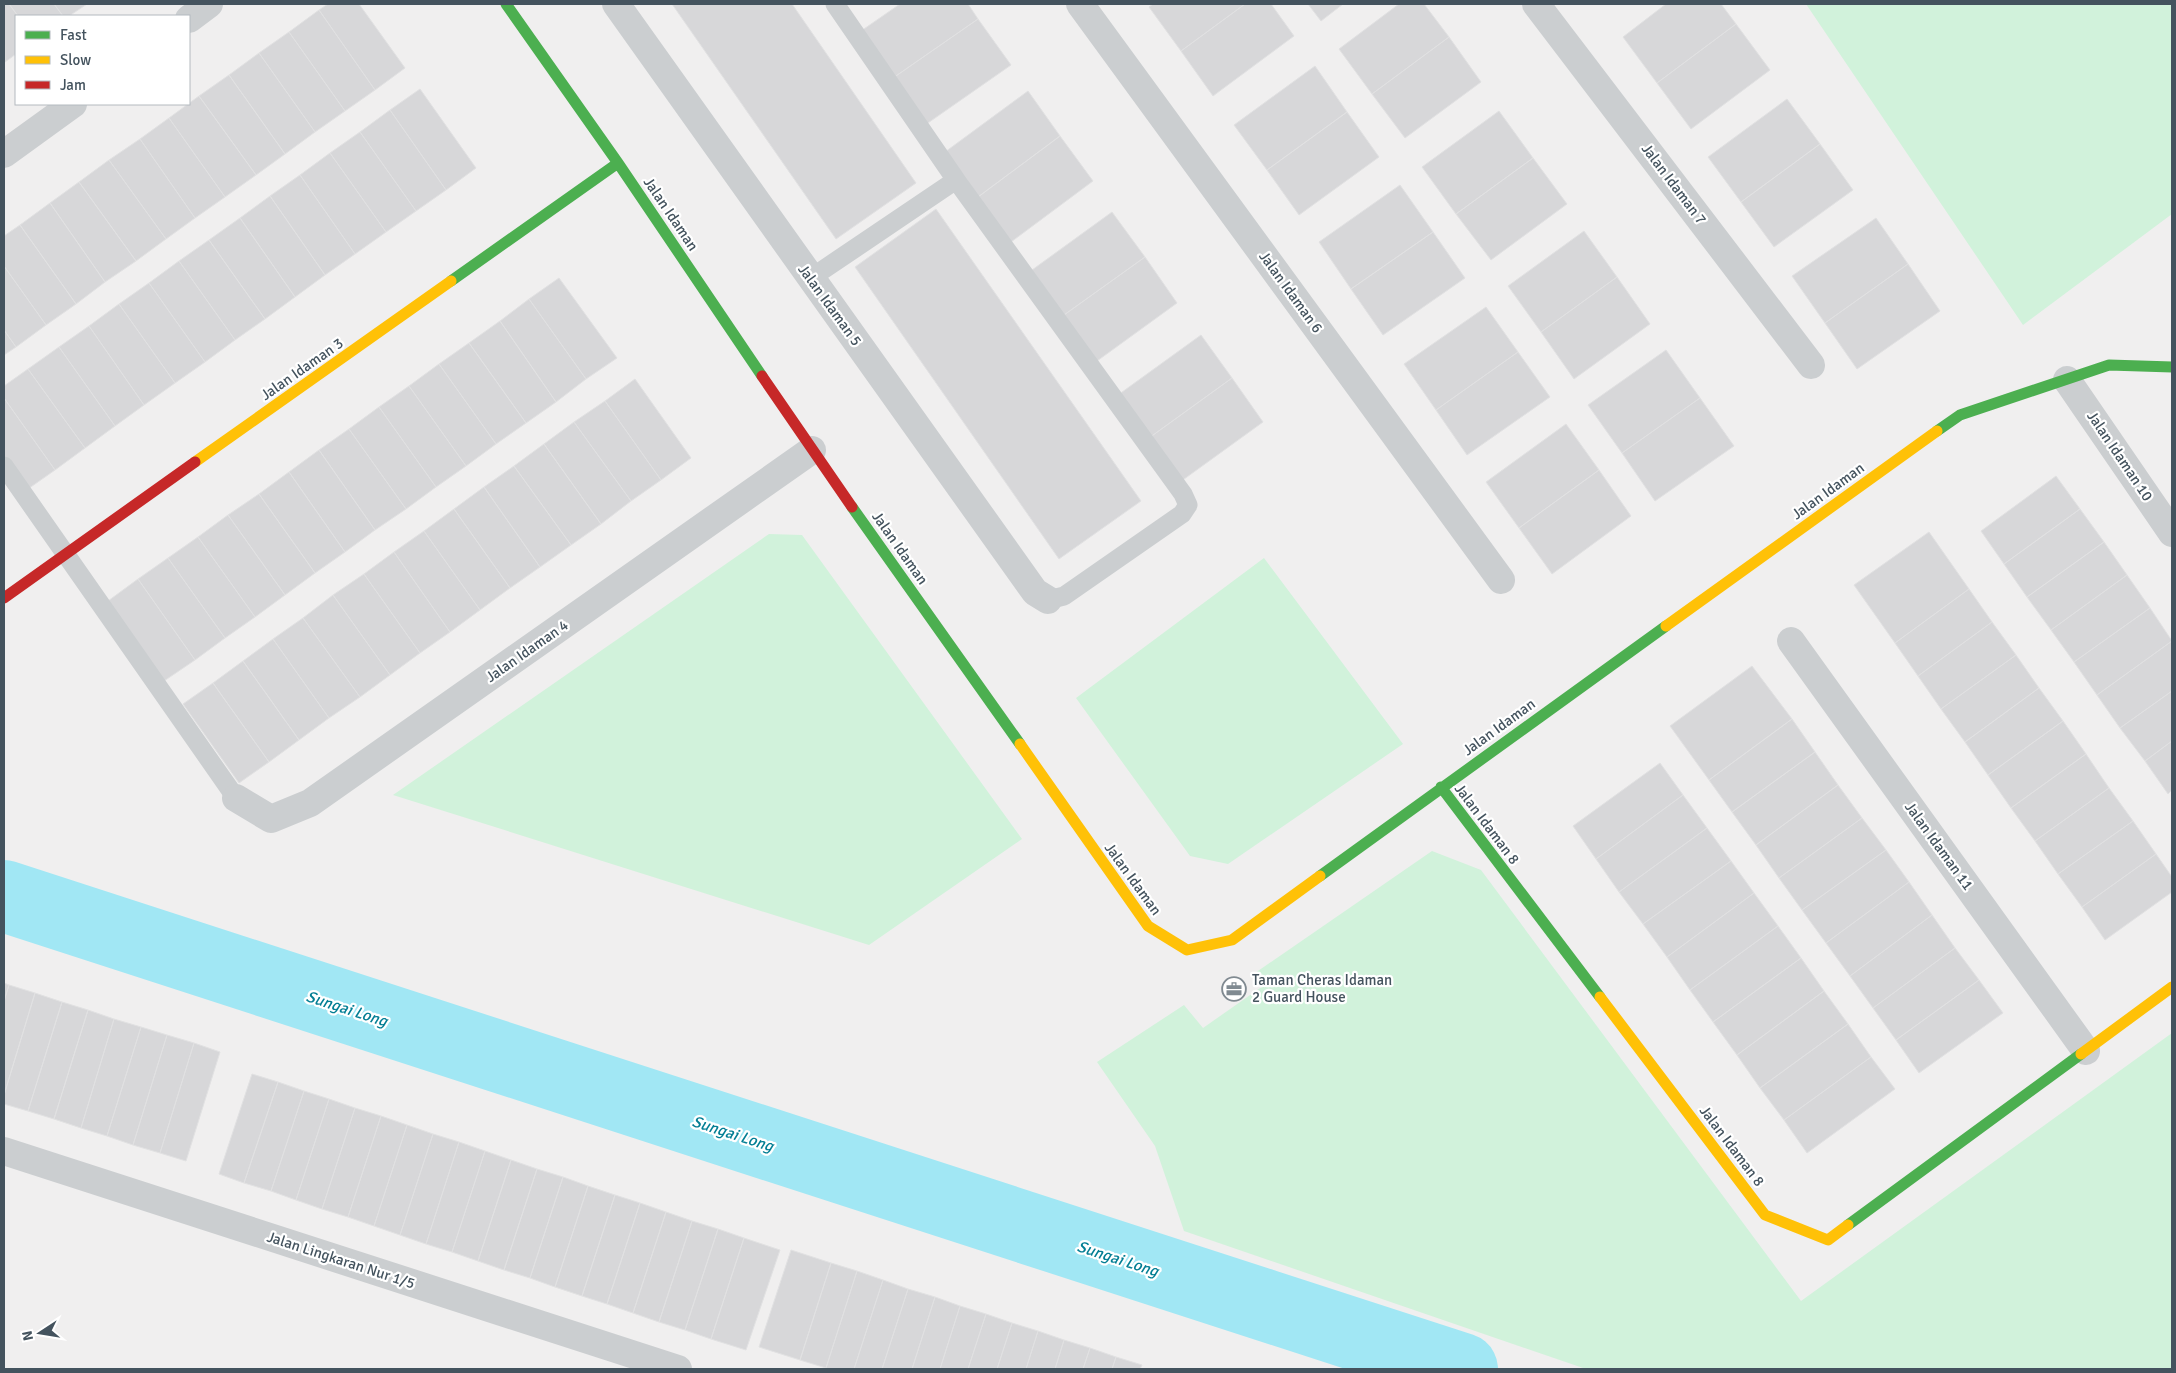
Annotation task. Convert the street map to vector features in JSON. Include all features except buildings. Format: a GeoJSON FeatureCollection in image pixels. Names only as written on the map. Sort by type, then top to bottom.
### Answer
{"type":"FeatureCollection","features":[{"type":"Feature","properties":{"kind":"street"},"geometry":{"type":"LineString","coordinates":[[190,18],[209,4]]}},
{"type":"Feature","properties":{"kind":"street","name":"Jalan Idaman"},"geometry":{"type":"LineString","coordinates":[[506,4],[618,163],[812,450],[1148,926],[1187,950],[1232,940],[1441,787],[1960,415],[2109,365],[2172,367]]}},
{"type":"Feature","properties":{"kind":"street","name":"Jalan Idaman 5"},"geometry":{"type":"LineString","coordinates":[[616,4],[1035,592],[1048,600]]}},
{"type":"Feature","properties":{"kind":"street","name":"Jalan Idaman 6"},"geometry":{"type":"LineString","coordinates":[[1080,4],[1501,580]]}},
{"type":"Feature","properties":{"kind":"street","name":"Jalan Idaman 7"},"geometry":{"type":"LineString","coordinates":[[1536,4],[1811,365]]}},
{"type":"Feature","properties":{"kind":"street"},"geometry":{"type":"LineString","coordinates":[[4,154],[72,105]]}},
{"type":"Feature","properties":{"kind":"street","name":"Jalan Idaman 3"},"geometry":{"type":"LineString","coordinates":[[4,598],[618,163]]}},
{"type":"Feature","properties":{"kind":"street","name":"Jalan Idaman 10"},"geometry":{"type":"LineString","coordinates":[[2067,380],[2172,533]]}},
{"type":"Feature","properties":{"kind":"street","name":"Jalan Idaman 4"},"geometry":{"type":"LineString","coordinates":[[236,798],[271,820],[310,803],[812,450]]}},
{"type":"Feature","properties":{"kind":"street","name":"Jalan Idaman 11"},"geometry":{"type":"LineString","coordinates":[[1791,641],[2086,1050]]}},
{"type":"Feature","properties":{"kind":"street","name":"Jalan Idaman 8"},"geometry":{"type":"LineString","coordinates":[[1441,787],[1765,1215],[1828,1240],[2086,1050]]}},
{"type":"Feature","properties":{"kind":"street"},"geometry":{"type":"LineString","coordinates":[[2086,1050],[2172,987]]}},
{"type":"Feature","properties":{"kind":"street","name":"Jalan Lingkaran Nur 1/5"},"geometry":{"type":"LineString","coordinates":[[4,1151],[678,1369]]}},
{"type":"Feature","properties":{"kind":"lane"},"geometry":{"type":"LineString","coordinates":[[835,4],[956,180],[1183,494],[1188,505],[1182,514],[1064,596],[1048,600]]}},
{"type":"Feature","properties":{"kind":"lane"},"geometry":{"type":"LineString","coordinates":[[811,278],[956,180]]}},
{"type":"Feature","properties":{"kind":"lane"},"geometry":{"type":"LineString","coordinates":[[4,466],[236,798]]}},
{"type":"Feature","properties":{"kind":"green space"},"geometry":{"type":"Polygon","coordinates":[[[1806,4],[2172,4],[2172,214],[2023,325],[1806,4]]]}},
{"type":"Feature","properties":{"kind":"green space"},"geometry":{"type":"Polygon","coordinates":[[[769,534],[802,535],[1022,839],[869,945],[393,795],[769,534]]]}},
{"type":"Feature","properties":{"kind":"green space"},"geometry":{"type":"Polygon","coordinates":[[[1264,558],[1403,744],[1228,864],[1190,856],[1076,698],[1264,558]]]}},
{"type":"Feature","properties":{"kind":"green space"},"geometry":{"type":"Polygon","coordinates":[[[1432,851],[1481,870],[1801,1301],[2172,1033],[2172,1369],[1586,1369],[1184,1231],[1155,1146],[1097,1062],[1184,1005],[1203,1028],[1263,986],[1255,973],[1432,851]]]}},
{"type":"Feature","properties":{"kind":"waterway","name":"Sungai Long"},"geometry":{"type":"LineString","coordinates":[[4,896],[1462,1369]]}},
{"type":"Feature","properties":{"kind":"traffic: fast"},"geometry":{"type":"LineString","coordinates":[[506,4],[618,163],[762,376]]}},
{"type":"Feature","properties":{"kind":"traffic: fast"},"geometry":{"type":"LineString","coordinates":[[451,281],[618,163]]}},
{"type":"Feature","properties":{"kind":"traffic: fast"},"geometry":{"type":"LineString","coordinates":[[1937,431],[1960,415],[2109,365],[2172,367]]}},
{"type":"Feature","properties":{"kind":"traffic: fast"},"geometry":{"type":"LineString","coordinates":[[852,507],[1020,744]]}},
{"type":"Feature","properties":{"kind":"traffic: fast"},"geometry":{"type":"LineString","coordinates":[[1320,876],[1666,626]]}},
{"type":"Feature","properties":{"kind":"traffic: fast"},"geometry":{"type":"LineString","coordinates":[[1441,787],[1600,997]]}},
{"type":"Feature","properties":{"kind":"traffic: fast"},"geometry":{"type":"LineString","coordinates":[[1848,1225],[2081,1054]]}},
{"type":"Feature","properties":{"kind":"traffic: slow"},"geometry":{"type":"LineString","coordinates":[[195,462],[451,281]]}},
{"type":"Feature","properties":{"kind":"traffic: slow"},"geometry":{"type":"LineString","coordinates":[[1666,626],[1937,431]]}},
{"type":"Feature","properties":{"kind":"traffic: slow"},"geometry":{"type":"LineString","coordinates":[[1020,744],[1148,926],[1187,950],[1232,940],[1320,876]]}},
{"type":"Feature","properties":{"kind":"traffic: slow"},"geometry":{"type":"LineString","coordinates":[[2081,1054],[2172,987]]}},
{"type":"Feature","properties":{"kind":"traffic: slow"},"geometry":{"type":"LineString","coordinates":[[1600,997],[1765,1215],[1828,1240],[1848,1225]]}},
{"type":"Feature","properties":{"kind":"traffic: jam"},"geometry":{"type":"LineString","coordinates":[[762,376],[852,507]]}},
{"type":"Feature","properties":{"kind":"traffic: jam"},"geometry":{"type":"LineString","coordinates":[[4,598],[195,462]]}},
{"type":"Feature","properties":{"kind":"place","name":"Taman Cheras Idaman 2 Guard House"},"geometry":{"type":"Point","coordinates":[1234,989]}}]}
